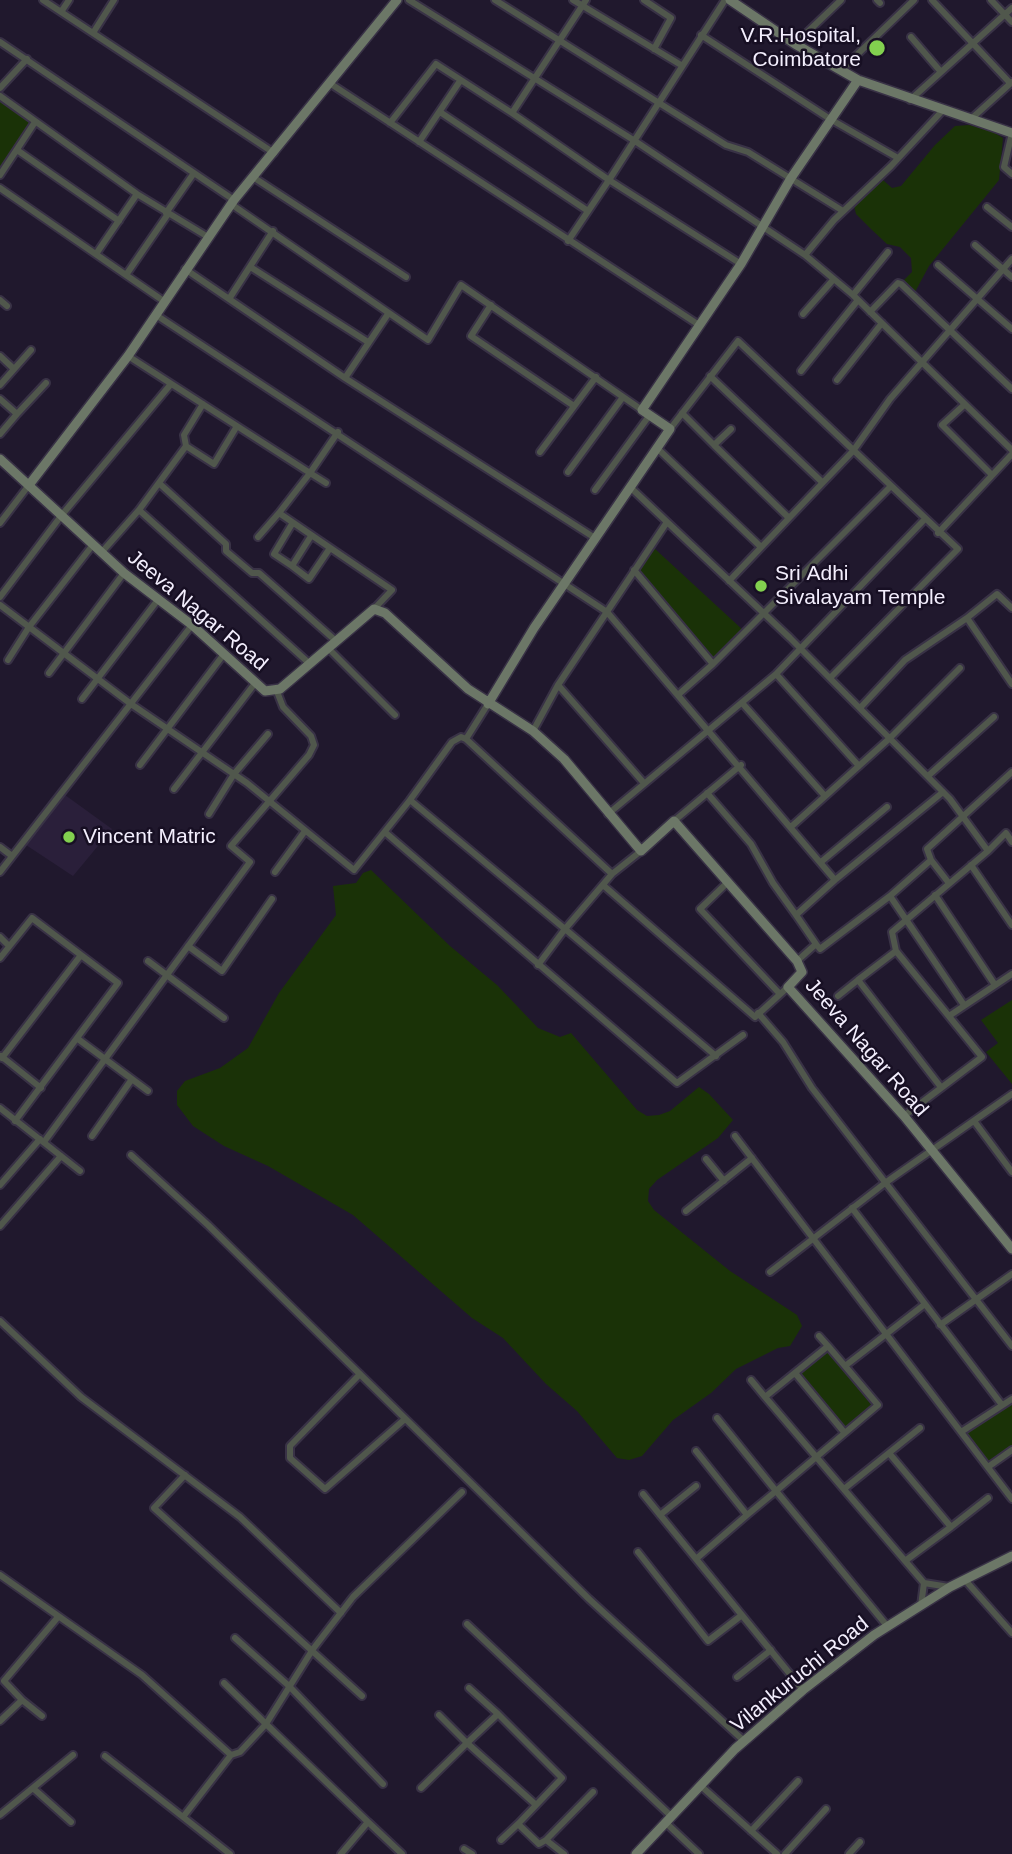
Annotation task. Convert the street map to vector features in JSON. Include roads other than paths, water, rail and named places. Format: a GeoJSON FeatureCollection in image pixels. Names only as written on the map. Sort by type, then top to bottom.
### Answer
{"type":"FeatureCollection","features":[{"type":"Feature","properties":{"kind":"street"},"geometry":{"type":"LineString","coordinates":[[43,0],[274,153]]}},
{"type":"Feature","properties":{"kind":"street"},"geometry":{"type":"LineString","coordinates":[[61,12],[69,0]]}},
{"type":"Feature","properties":{"kind":"street"},"geometry":{"type":"LineString","coordinates":[[93,33],[114,0]]}},
{"type":"Feature","properties":{"kind":"street"},"geometry":{"type":"LineString","coordinates":[[0,523],[128,356],[233,202],[397,0]]}},
{"type":"Feature","properties":{"kind":"street"},"geometry":{"type":"LineString","coordinates":[[409,0],[635,141],[805,255],[882,323],[1012,452],[938,533]]}},
{"type":"Feature","properties":{"kind":"street"},"geometry":{"type":"LineString","coordinates":[[495,0],[726,145],[748,152],[843,211]]}},
{"type":"Feature","properties":{"kind":"street"},"geometry":{"type":"LineString","coordinates":[[573,0],[584,3],[681,65]]}},
{"type":"Feature","properties":{"kind":"street"},"geometry":{"type":"LineString","coordinates":[[644,0],[671,18],[654,49]]}},
{"type":"Feature","properties":{"kind":"street"},"geometry":{"type":"LineString","coordinates":[[568,241],[659,104],[681,65],[728,0],[795,44],[858,80],[1012,133],[1004,167],[1012,174]]}},
{"type":"Feature","properties":{"kind":"street"},"geometry":{"type":"LineString","coordinates":[[795,44],[841,0]]}},
{"type":"Feature","properties":{"kind":"street"},"geometry":{"type":"LineString","coordinates":[[841,70],[914,0]]}},
{"type":"Feature","properties":{"kind":"street"},"geometry":{"type":"LineString","coordinates":[[932,0],[1011,83],[971,119]]}},
{"type":"Feature","properties":{"kind":"street"},"geometry":{"type":"LineString","coordinates":[[991,0],[1012,22]]}},
{"type":"Feature","properties":{"kind":"street"},"geometry":{"type":"LineString","coordinates":[[512,113],[584,3]]}},
{"type":"Feature","properties":{"kind":"street"},"geometry":{"type":"LineString","coordinates":[[910,100],[1012,8]]}},
{"type":"Feature","properties":{"kind":"street"},"geometry":{"type":"LineString","coordinates":[[701,35],[830,119],[898,158]]}},
{"type":"Feature","properties":{"kind":"street"},"geometry":{"type":"LineString","coordinates":[[911,37],[941,72]]}},
{"type":"Feature","properties":{"kind":"street"},"geometry":{"type":"LineString","coordinates":[[0,42],[194,173],[273,232],[428,340],[461,285],[670,429]]}},
{"type":"Feature","properties":{"kind":"street"},"geometry":{"type":"LineString","coordinates":[[0,88],[27,59]]}},
{"type":"Feature","properties":{"kind":"street"},"geometry":{"type":"LineString","coordinates":[[390,123],[436,64],[609,180],[741,264]]}},
{"type":"Feature","properties":{"kind":"street"},"geometry":{"type":"LineString","coordinates":[[419,142],[460,80]]}},
{"type":"Feature","properties":{"kind":"street"},"geometry":{"type":"LineString","coordinates":[[595,490],[741,264],[791,178],[858,80]]}},
{"type":"Feature","properties":{"kind":"street"},"geometry":{"type":"LineString","coordinates":[[331,84],[699,326]]}},
{"type":"Feature","properties":{"kind":"street"},"geometry":{"type":"LineString","coordinates":[[0,96],[137,194],[208,236]]}},
{"type":"Feature","properties":{"kind":"street"},"geometry":{"type":"LineString","coordinates":[[805,255],[843,211],[943,110]]}},
{"type":"Feature","properties":{"kind":"street"},"geometry":{"type":"LineString","coordinates":[[440,112],[588,211]]}},
{"type":"Feature","properties":{"kind":"street"},"geometry":{"type":"LineString","coordinates":[[0,175],[35,122]]}},
{"type":"Feature","properties":{"kind":"street"},"geometry":{"type":"LineString","coordinates":[[17,150],[119,221]]}},
{"type":"Feature","properties":{"kind":"street"},"geometry":{"type":"LineString","coordinates":[[126,275],[194,173]]}},
{"type":"Feature","properties":{"kind":"street"},"geometry":{"type":"LineString","coordinates":[[253,177],[406,277]]}},
{"type":"Feature","properties":{"kind":"street"},"geometry":{"type":"LineString","coordinates":[[0,188],[165,302]]}},
{"type":"Feature","properties":{"kind":"street"},"geometry":{"type":"LineString","coordinates":[[96,254],[137,194]]}},
{"type":"Feature","properties":{"kind":"street"},"geometry":{"type":"LineString","coordinates":[[987,207],[1012,227]]}},
{"type":"Feature","properties":{"kind":"street"},"geometry":{"type":"LineString","coordinates":[[229,299],[252,268],[273,232]]}},
{"type":"Feature","properties":{"kind":"street"},"geometry":{"type":"LineString","coordinates":[[975,245],[1012,277]]}},
{"type":"Feature","properties":{"kind":"street"},"geometry":{"type":"LineString","coordinates":[[801,371],[888,252]]}},
{"type":"Feature","properties":{"kind":"street"},"geometry":{"type":"LineString","coordinates":[[729,581],[853,451],[890,398],[1012,259]]}},
{"type":"Feature","properties":{"kind":"street"},"geometry":{"type":"LineString","coordinates":[[938,265],[975,300],[1012,329]]}},
{"type":"Feature","properties":{"kind":"street"},"geometry":{"type":"LineString","coordinates":[[252,268],[368,342]]}},
{"type":"Feature","properties":{"kind":"street"},"geometry":{"type":"LineString","coordinates":[[185,269],[345,378],[595,538]]}},
{"type":"Feature","properties":{"kind":"street"},"geometry":{"type":"LineString","coordinates":[[803,314],[833,280]]}},
{"type":"Feature","properties":{"kind":"street"},"geometry":{"type":"LineString","coordinates":[[870,312],[898,283],[1012,389]]}},
{"type":"Feature","properties":{"kind":"street"},"geometry":{"type":"LineString","coordinates":[[0,300],[7,306]]}},
{"type":"Feature","properties":{"kind":"street"},"geometry":{"type":"LineString","coordinates":[[491,305],[471,336],[574,406]]}},
{"type":"Feature","properties":{"kind":"street"},"geometry":{"type":"LineString","coordinates":[[345,378],[388,314]]}},
{"type":"Feature","properties":{"kind":"street"},"geometry":{"type":"LineString","coordinates":[[156,315],[338,432],[607,612],[741,765],[835,880]]}},
{"type":"Feature","properties":{"kind":"street"},"geometry":{"type":"LineString","coordinates":[[837,380],[882,323]]}},
{"type":"Feature","properties":{"kind":"street"},"geometry":{"type":"LineString","coordinates":[[466,739],[657,447],[738,341],[958,550],[830,678]]}},
{"type":"Feature","properties":{"kind":"street"},"geometry":{"type":"LineString","coordinates":[[0,385],[31,350]]}},
{"type":"Feature","properties":{"kind":"street"},"geometry":{"type":"LineString","coordinates":[[0,356],[14,369]]}},
{"type":"Feature","properties":{"kind":"street"},"geometry":{"type":"LineString","coordinates":[[128,356],[326,483]]}},
{"type":"Feature","properties":{"kind":"street"},"geometry":{"type":"LineString","coordinates":[[710,376],[822,482]]}},
{"type":"Feature","properties":{"kind":"street"},"geometry":{"type":"LineString","coordinates":[[540,452],[596,377]]}},
{"type":"Feature","properties":{"kind":"street"},"geometry":{"type":"LineString","coordinates":[[0,434],[46,383]]}},
{"type":"Feature","properties":{"kind":"street"},"geometry":{"type":"LineString","coordinates":[[0,597],[61,516],[171,384]]}},
{"type":"Feature","properties":{"kind":"street"},"geometry":{"type":"LineString","coordinates":[[568,472],[622,397]]}},
{"type":"Feature","properties":{"kind":"street"},"geometry":{"type":"LineString","coordinates":[[0,399],[17,414]]}},
{"type":"Feature","properties":{"kind":"street"},"geometry":{"type":"LineString","coordinates":[[203,404],[184,435],[187,446],[214,464],[237,426]]}},
{"type":"Feature","properties":{"kind":"street"},"geometry":{"type":"LineString","coordinates":[[964,405],[942,425],[992,475]]}},
{"type":"Feature","properties":{"kind":"street"},"geometry":{"type":"LineString","coordinates":[[682,413],[789,518]]}},
{"type":"Feature","properties":{"kind":"street"},"geometry":{"type":"LineString","coordinates":[[714,445],[731,429]]}},
{"type":"Feature","properties":{"kind":"street"},"geometry":{"type":"LineString","coordinates":[[258,537],[310,473],[338,432]]}},
{"type":"Feature","properties":{"kind":"street"},"geometry":{"type":"LineString","coordinates":[[101,553],[160,484],[187,446]]}},
{"type":"Feature","properties":{"kind":"street"},"geometry":{"type":"LineString","coordinates":[[657,447],[761,547]]}},
{"type":"Feature","properties":{"kind":"street","name":"Jeeva Nagar Road"},"geometry":{"type":"LineString","coordinates":[[0,459],[92,546],[157,601],[192,625],[265,691],[276,689],[310,664],[374,609]]}},
{"type":"Feature","properties":{"kind":"street"},"geometry":{"type":"LineString","coordinates":[[160,484],[226,544],[226,551],[252,573],[259,573],[336,640]]}},
{"type":"Feature","properties":{"kind":"street"},"geometry":{"type":"LineString","coordinates":[[679,694],[766,615],[890,486]]}},
{"type":"Feature","properties":{"kind":"street"},"geometry":{"type":"LineString","coordinates":[[630,487],[766,615],[928,776],[988,851]]}},
{"type":"Feature","properties":{"kind":"street"},"geometry":{"type":"LineString","coordinates":[[139,510],[310,664]]}},
{"type":"Feature","properties":{"kind":"street"},"geometry":{"type":"LineString","coordinates":[[279,513],[391,590],[374,609],[384,613],[488,704],[533,731],[564,759],[640,850]]}},
{"type":"Feature","properties":{"kind":"street"},"geometry":{"type":"LineString","coordinates":[[608,814],[643,782],[743,704],[802,650],[924,520]]}},
{"type":"Feature","properties":{"kind":"street"},"geometry":{"type":"LineString","coordinates":[[533,731],[558,685],[667,522]]}},
{"type":"Feature","properties":{"kind":"street"},"geometry":{"type":"LineString","coordinates":[[292,524],[274,554],[309,579],[330,548]]}},
{"type":"Feature","properties":{"kind":"street"},"geometry":{"type":"LineString","coordinates":[[292,566],[311,536]]}},
{"type":"Feature","properties":{"kind":"street"},"geometry":{"type":"LineString","coordinates":[[8,660],[29,627],[92,546]]}},
{"type":"Feature","properties":{"kind":"street"},"geometry":{"type":"LineString","coordinates":[[634,570],[713,664]]}},
{"type":"Feature","properties":{"kind":"street"},"geometry":{"type":"LineString","coordinates":[[48,673],[124,573]]}},
{"type":"Feature","properties":{"kind":"street"},"geometry":{"type":"LineString","coordinates":[[860,708],[905,660],[997,594],[1004,597],[1012,608]]}},
{"type":"Feature","properties":{"kind":"street"},"geometry":{"type":"LineString","coordinates":[[82,699],[96,677],[157,601]]}},
{"type":"Feature","properties":{"kind":"street"},"geometry":{"type":"LineString","coordinates":[[0,606],[131,704],[269,800],[354,870],[386,833],[452,742],[461,737],[612,874]]}},
{"type":"Feature","properties":{"kind":"street"},"geometry":{"type":"LineString","coordinates":[[967,618],[1012,684]]}},
{"type":"Feature","properties":{"kind":"street"},"geometry":{"type":"LineString","coordinates":[[0,872],[192,625]]}},
{"type":"Feature","properties":{"kind":"street"},"geometry":{"type":"LineString","coordinates":[[328,648],[395,715]]}},
{"type":"Feature","properties":{"kind":"street"},"geometry":{"type":"LineString","coordinates":[[140,765],[224,654]]}},
{"type":"Feature","properties":{"kind":"street"},"geometry":{"type":"LineString","coordinates":[[792,827],[890,738],[960,668]]}},
{"type":"Feature","properties":{"kind":"street"},"geometry":{"type":"LineString","coordinates":[[776,674],[859,766]]}},
{"type":"Feature","properties":{"kind":"street"},"geometry":{"type":"LineString","coordinates":[[174,789],[256,682]]}},
{"type":"Feature","properties":{"kind":"street"},"geometry":{"type":"LineString","coordinates":[[558,685],[643,782]]}},
{"type":"Feature","properties":{"kind":"street"},"geometry":{"type":"LineString","coordinates":[[0,1185],[42,1141],[250,862],[231,846],[309,755],[314,745],[312,736],[284,707],[276,689]]}},
{"type":"Feature","properties":{"kind":"street"},"geometry":{"type":"LineString","coordinates":[[743,704],[825,796]]}},
{"type":"Feature","properties":{"kind":"street"},"geometry":{"type":"LineString","coordinates":[[928,776],[994,717]]}},
{"type":"Feature","properties":{"kind":"street"},"geometry":{"type":"LineString","coordinates":[[209,814],[234,774],[268,734]]}},
{"type":"Feature","properties":{"kind":"street"},"geometry":{"type":"LineString","coordinates":[[538,965],[612,874],[741,765]]}},
{"type":"Feature","properties":{"kind":"street"},"geometry":{"type":"LineString","coordinates":[[948,882],[931,860],[927,849],[1012,772]]}},
{"type":"Feature","properties":{"kind":"street"},"geometry":{"type":"LineString","coordinates":[[796,915],[943,792]]}},
{"type":"Feature","properties":{"kind":"street"},"geometry":{"type":"LineString","coordinates":[[707,793],[751,844],[773,883],[820,949],[890,897],[931,860]]}},
{"type":"Feature","properties":{"kind":"street"},"geometry":{"type":"LineString","coordinates":[[411,800],[716,1056]]}},
{"type":"Feature","properties":{"kind":"street"},"geometry":{"type":"LineString","coordinates":[[821,862],[887,807]]}},
{"type":"Feature","properties":{"kind":"street","name":"Jeeva Nagar Road"},"geometry":{"type":"LineString","coordinates":[[674,821],[796,961],[802,972],[788,987],[904,1116],[1012,1249]]}},
{"type":"Feature","properties":{"kind":"street"},"geometry":{"type":"LineString","coordinates":[[275,872],[305,831]]}},
{"type":"Feature","properties":{"kind":"street"},"geometry":{"type":"LineString","coordinates":[[904,1116],[940,1086],[982,1057],[896,951],[892,932],[1009,831],[1012,842]]}},
{"type":"Feature","properties":{"kind":"street"},"geometry":{"type":"LineString","coordinates":[[386,833],[677,1083],[743,1035]]}},
{"type":"Feature","properties":{"kind":"street"},"geometry":{"type":"LineString","coordinates":[[0,847],[12,856]]}},
{"type":"Feature","properties":{"kind":"street"},"geometry":{"type":"LineString","coordinates":[[971,865],[1012,925]]}},
{"type":"Feature","properties":{"kind":"street"},"geometry":{"type":"LineString","coordinates":[[728,882],[700,909],[779,993]]}},
{"type":"Feature","properties":{"kind":"street"},"geometry":{"type":"LineString","coordinates":[[603,885],[754,1017],[788,987]]}},
{"type":"Feature","properties":{"kind":"street"},"geometry":{"type":"LineString","coordinates":[[935,895],[995,985]]}},
{"type":"Feature","properties":{"kind":"street"},"geometry":{"type":"LineString","coordinates":[[890,897],[964,1005]]}},
{"type":"Feature","properties":{"kind":"street"},"geometry":{"type":"LineString","coordinates":[[188,946],[222,971],[272,899]]}},
{"type":"Feature","properties":{"kind":"street"},"geometry":{"type":"LineString","coordinates":[[0,958],[32,918],[118,983],[15,1121]]}},
{"type":"Feature","properties":{"kind":"street"},"geometry":{"type":"LineString","coordinates":[[0,937],[9,946]]}},
{"type":"Feature","properties":{"kind":"street"},"geometry":{"type":"LineString","coordinates":[[796,961],[817,944]]}},
{"type":"Feature","properties":{"kind":"street"},"geometry":{"type":"LineString","coordinates":[[838,996],[896,951]]}},
{"type":"Feature","properties":{"kind":"street"},"geometry":{"type":"LineString","coordinates":[[41,1088],[1,1057],[81,955]]}},
{"type":"Feature","properties":{"kind":"street"},"geometry":{"type":"LineString","coordinates":[[148,961],[224,1018]]}},
{"type":"Feature","properties":{"kind":"street"},"geometry":{"type":"LineString","coordinates":[[949,1016],[1012,974]]}},
{"type":"Feature","properties":{"kind":"street"},"geometry":{"type":"LineString","coordinates":[[858,980],[940,1086]]}},
{"type":"Feature","properties":{"kind":"street"},"geometry":{"type":"LineString","coordinates":[[758,1013],[783,1042],[813,1088],[1012,1346]]}},
{"type":"Feature","properties":{"kind":"street"},"geometry":{"type":"LineString","coordinates":[[78,1039],[148,1091]]}},
{"type":"Feature","properties":{"kind":"street"},"geometry":{"type":"LineString","coordinates":[[92,1136],[132,1079]]}},
{"type":"Feature","properties":{"kind":"street"},"geometry":{"type":"LineString","coordinates":[[771,1272],[885,1183],[1012,1094]]}},
{"type":"Feature","properties":{"kind":"street"},"geometry":{"type":"LineString","coordinates":[[0,1108],[80,1171]]}},
{"type":"Feature","properties":{"kind":"street"},"geometry":{"type":"LineString","coordinates":[[974,1121],[1012,1172]]}},
{"type":"Feature","properties":{"kind":"street"},"geometry":{"type":"LineString","coordinates":[[735,1136],[1012,1499]]}},
{"type":"Feature","properties":{"kind":"street"},"geometry":{"type":"LineString","coordinates":[[131,1155],[208,1225],[590,1599],[744,1741]]}},
{"type":"Feature","properties":{"kind":"street"},"geometry":{"type":"LineString","coordinates":[[0,1226],[61,1156]]}},
{"type":"Feature","properties":{"kind":"street"},"geometry":{"type":"LineString","coordinates":[[686,1211],[752,1158]]}},
{"type":"Feature","properties":{"kind":"street"},"geometry":{"type":"LineString","coordinates":[[706,1160],[724,1181]]}},
{"type":"Feature","properties":{"kind":"street"},"geometry":{"type":"LineString","coordinates":[[852,1208],[1002,1405]]}},
{"type":"Feature","properties":{"kind":"street"},"geometry":{"type":"LineString","coordinates":[[940,1325],[1012,1274]]}},
{"type":"Feature","properties":{"kind":"street"},"geometry":{"type":"LineString","coordinates":[[845,1366],[925,1304]]}},
{"type":"Feature","properties":{"kind":"street"},"geometry":{"type":"LineString","coordinates":[[0,1321],[81,1397],[240,1517],[341,1613]]}},
{"type":"Feature","properties":{"kind":"street"},"geometry":{"type":"LineString","coordinates":[[696,1559],[878,1405],[819,1336]]}},
{"type":"Feature","properties":{"kind":"street"},"geometry":{"type":"LineString","coordinates":[[765,1396],[828,1346]]}},
{"type":"Feature","properties":{"kind":"street"},"geometry":{"type":"LineString","coordinates":[[795,1373],[844,1432]]}},
{"type":"Feature","properties":{"kind":"street"},"geometry":{"type":"LineString","coordinates":[[360,1374],[290,1446],[290,1458],[324,1489],[405,1419]]}},
{"type":"Feature","properties":{"kind":"street"},"geometry":{"type":"LineString","coordinates":[[751,1380],[924,1583],[950,1587]]}},
{"type":"Feature","properties":{"kind":"street"},"geometry":{"type":"LineString","coordinates":[[961,1432],[1012,1399]]}},
{"type":"Feature","properties":{"kind":"street"},"geometry":{"type":"LineString","coordinates":[[717,1418],[888,1627]]}},
{"type":"Feature","properties":{"kind":"street"},"geometry":{"type":"LineString","coordinates":[[844,1489],[920,1429]]}},
{"type":"Feature","properties":{"kind":"street"},"geometry":{"type":"LineString","coordinates":[[988,1467],[1012,1450]]}},
{"type":"Feature","properties":{"kind":"street"},"geometry":{"type":"LineString","coordinates":[[696,1451],[747,1515]]}},
{"type":"Feature","properties":{"kind":"street"},"geometry":{"type":"LineString","coordinates":[[889,1454],[951,1527]]}},
{"type":"Feature","properties":{"kind":"street"},"geometry":{"type":"LineString","coordinates":[[185,1475],[154,1508],[362,1696]]}},
{"type":"Feature","properties":{"kind":"street"},"geometry":{"type":"LineString","coordinates":[[660,1515],[696,1486]]}},
{"type":"Feature","properties":{"kind":"street"},"geometry":{"type":"LineString","coordinates":[[183,1817],[231,1755],[240,1752],[266,1724],[313,1649],[353,1597],[462,1492]]}},
{"type":"Feature","properties":{"kind":"street"},"geometry":{"type":"LineString","coordinates":[[643,1494],[803,1690]]}},
{"type":"Feature","properties":{"kind":"street"},"geometry":{"type":"LineString","coordinates":[[905,1561],[988,1498]]}},
{"type":"Feature","properties":{"kind":"street"},"geometry":{"type":"LineString","coordinates":[[638,1552],[708,1641],[742,1615]]}},
{"type":"Feature","properties":{"kind":"street","name":"Vilankuruchi Road"},"geometry":{"type":"LineString","coordinates":[[636,1854],[744,1741],[803,1690],[888,1627],[950,1587],[1012,1556]]}},
{"type":"Feature","properties":{"kind":"street"},"geometry":{"type":"LineString","coordinates":[[0,1575],[142,1675],[231,1755]]}},
{"type":"Feature","properties":{"kind":"street"},"geometry":{"type":"LineString","coordinates":[[965,1580],[1012,1633]]}},
{"type":"Feature","properties":{"kind":"street"},"geometry":{"type":"LineString","coordinates":[[921,1606],[924,1583]]}},
{"type":"Feature","properties":{"kind":"street"},"geometry":{"type":"LineString","coordinates":[[42,1716],[4,1681],[58,1617]]}},
{"type":"Feature","properties":{"kind":"street"},"geometry":{"type":"LineString","coordinates":[[467,1624],[668,1819],[699,1854]]}},
{"type":"Feature","properties":{"kind":"street"},"geometry":{"type":"LineString","coordinates":[[235,1638],[289,1686],[383,1784]]}},
{"type":"Feature","properties":{"kind":"street"},"geometry":{"type":"LineString","coordinates":[[737,1677],[771,1650]]}},
{"type":"Feature","properties":{"kind":"street"},"geometry":{"type":"LineString","coordinates":[[223,1683],[402,1854]]}},
{"type":"Feature","properties":{"kind":"street"},"geometry":{"type":"LineString","coordinates":[[469,1688],[562,1778],[501,1840]]}},
{"type":"Feature","properties":{"kind":"street"},"geometry":{"type":"LineString","coordinates":[[0,1721],[22,1700]]}},
{"type":"Feature","properties":{"kind":"street"},"geometry":{"type":"LineString","coordinates":[[421,1788],[498,1714]]}},
{"type":"Feature","properties":{"kind":"street"},"geometry":{"type":"LineString","coordinates":[[439,1715],[535,1804]]}},
{"type":"Feature","properties":{"kind":"street"},"geometry":{"type":"LineString","coordinates":[[0,1815],[73,1755]]}},
{"type":"Feature","properties":{"kind":"street"},"geometry":{"type":"LineString","coordinates":[[105,1756],[230,1854]]}},
{"type":"Feature","properties":{"kind":"street"},"geometry":{"type":"LineString","coordinates":[[751,1831],[798,1781]]}},
{"type":"Feature","properties":{"kind":"street"},"geometry":{"type":"LineString","coordinates":[[701,1786],[777,1854]]}},
{"type":"Feature","properties":{"kind":"street"},"geometry":{"type":"LineString","coordinates":[[34,1789],[71,1822]]}},
{"type":"Feature","properties":{"kind":"street"},"geometry":{"type":"LineString","coordinates":[[518,1824],[539,1844],[593,1792]]}},
{"type":"Feature","properties":{"kind":"street"},"geometry":{"type":"LineString","coordinates":[[785,1854],[826,1809]]}},
{"type":"Feature","properties":{"kind":"street"},"geometry":{"type":"LineString","coordinates":[[341,1854],[368,1822]]}},
{"type":"Feature","properties":{"kind":"street"},"geometry":{"type":"LineString","coordinates":[[546,1840],[564,1854]]}},
{"type":"Feature","properties":{"kind":"street"},"geometry":{"type":"LineString","coordinates":[[849,1854],[860,1842]]}},
{"type":"Feature","properties":{"kind":"street"},"geometry":{"type":"LineString","coordinates":[[464,1849],[472,1854]]}},
{"type":"Feature","properties":{"kind":"place","name":"V.R.Hospital, Coimbatore"},"geometry":{"type":"Point","coordinates":[877,48]}},
{"type":"Feature","properties":{"kind":"place","name":"Sri Adhi Sivalayam Temple"},"geometry":{"type":"Point","coordinates":[761,586]}},
{"type":"Feature","properties":{"kind":"place","name":"Vincent Matric"},"geometry":{"type":"Point","coordinates":[69,837]}}]}
